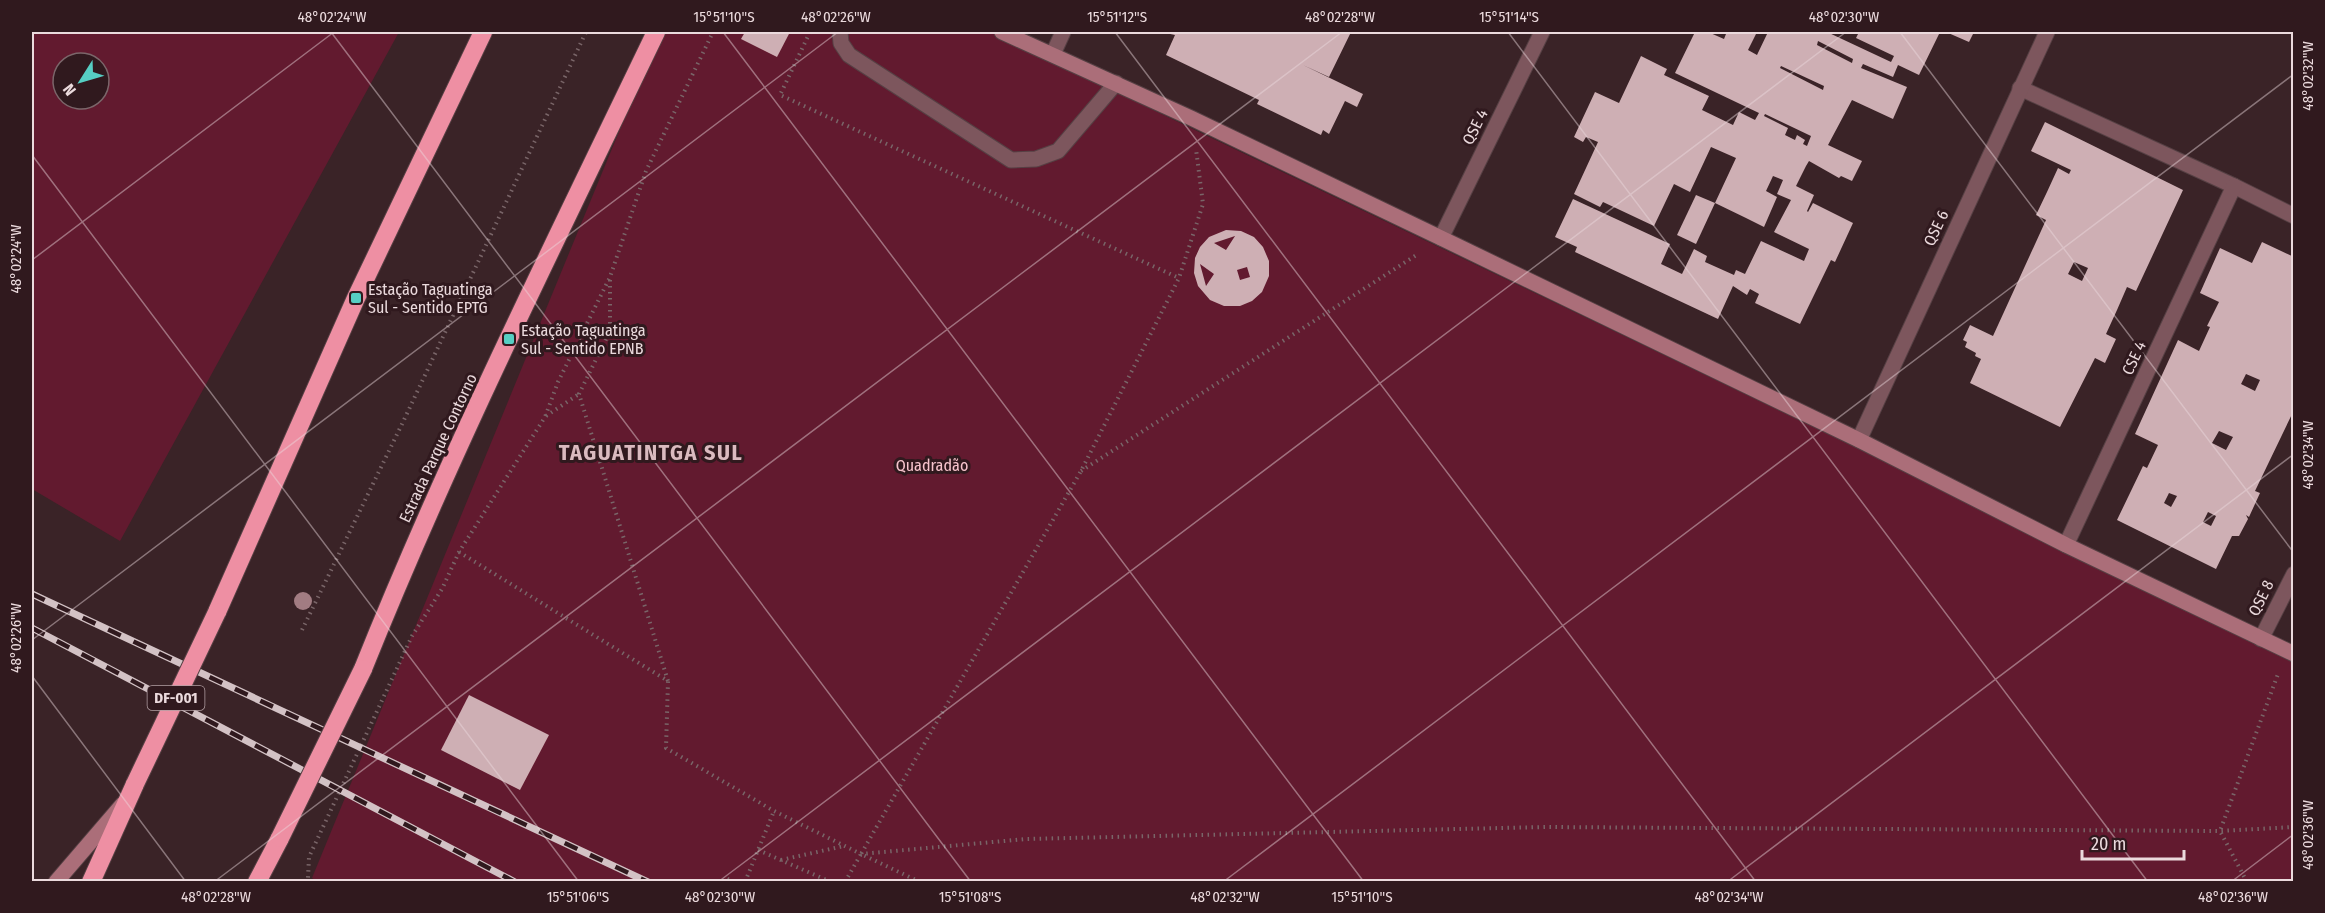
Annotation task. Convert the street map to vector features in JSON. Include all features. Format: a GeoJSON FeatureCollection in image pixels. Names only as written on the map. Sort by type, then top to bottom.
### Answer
{"type":"FeatureCollection","features":[{"type":"Feature","properties":{"kind":"highway","name":"DF-001"},"geometry":{"type":"LineString","coordinates":[[90,882],[217,612],[356,298],[483,32]]}},
{"type":"Feature","properties":{"kind":"highway","name":"Estrada Parque Contorno"},"geometry":{"type":"LineString","coordinates":[[256,882],[363,669],[399,580],[509,339],[656,32]]}},
{"type":"Feature","properties":{"kind":"street"},"geometry":{"type":"LineString","coordinates":[[840,32],[842,43],[849,55],[1011,160],[1036,159],[1058,151],[1116,83]]}},
{"type":"Feature","properties":{"kind":"street"},"geometry":{"type":"LineString","coordinates":[[1002,32],[1191,118],[1442,238],[1859,440],[2066,545],[2290,652]]}},
{"type":"Feature","properties":{"kind":"street"},"geometry":{"type":"LineString","coordinates":[[1053,54],[1064,32]]}},
{"type":"Feature","properties":{"kind":"street","name":"QSE 4"},"geometry":{"type":"LineString","coordinates":[[1442,238],[1542,32]]}},
{"type":"Feature","properties":{"kind":"street","name":"QSE 6"},"geometry":{"type":"LineString","coordinates":[[1859,440],[2047,32]]}},
{"type":"Feature","properties":{"kind":"street"},"geometry":{"type":"LineString","coordinates":[[2020,88],[2294,216]]}},
{"type":"Feature","properties":{"kind":"street","name":"CSE 4"},"geometry":{"type":"LineString","coordinates":[[2066,545],[2234,186]]}},
{"type":"Feature","properties":{"kind":"street","name":"QSE 8"},"geometry":{"type":"LineString","coordinates":[[2261,639],[2294,574]]}},
{"type":"Feature","properties":{"kind":"street"},"geometry":{"type":"LineString","coordinates":[[56,882],[67,866],[133,790]]}},
{"type":"Feature","properties":{"kind":"path"},"geometry":{"type":"LineString","coordinates":[[302,630],[403,422],[586,32]]}},
{"type":"Feature","properties":{"kind":"path"},"geometry":{"type":"LineString","coordinates":[[312,882],[308,878],[309,857],[412,636],[442,589],[459,552],[545,417],[558,382],[610,277],[646,171],[713,32]]}},
{"type":"Feature","properties":{"kind":"path"},"geometry":{"type":"LineString","coordinates":[[810,32],[780,95],[1179,278]]}},
{"type":"Feature","properties":{"kind":"path"},"geometry":{"type":"LineString","coordinates":[[845,882],[1081,471],[1179,278],[1203,204],[1191,118]]}},
{"type":"Feature","properties":{"kind":"path"},"geometry":{"type":"LineString","coordinates":[[1081,471],[1442,238]]}},
{"type":"Feature","properties":{"kind":"path"},"geometry":{"type":"LineString","coordinates":[[545,417],[579,394],[610,331],[610,277]]}},
{"type":"Feature","properties":{"kind":"path"},"geometry":{"type":"LineString","coordinates":[[579,394],[669,681],[666,748],[774,811],[920,882]]}},
{"type":"Feature","properties":{"kind":"path"},"geometry":{"type":"LineString","coordinates":[[459,552],[669,681]]}},
{"type":"Feature","properties":{"kind":"path"},"geometry":{"type":"LineString","coordinates":[[2247,882],[2220,831],[2290,652]]}},
{"type":"Feature","properties":{"kind":"path"},"geometry":{"type":"LineString","coordinates":[[745,882],[774,811]]}},
{"type":"Feature","properties":{"kind":"path"},"geometry":{"type":"LineString","coordinates":[[861,854],[1026,839],[1545,826],[2220,831],[2294,827]]}},
{"type":"Feature","properties":{"kind":"path"},"geometry":{"type":"LineString","coordinates":[[780,860],[844,846]]}},
{"type":"Feature","properties":{"kind":"path"},"geometry":{"type":"LineString","coordinates":[[758,850],[831,882]]}},
{"type":"Feature","properties":{"kind":"path"},"geometry":{"type":"LineString","coordinates":[[724,882],[726,878],[733,882]]}},
{"type":"Feature","properties":{"kind":"green space"},"geometry":{"type":"Polygon","coordinates":[[[32,32],[399,32],[120,541],[32,489],[32,32]]]}},
{"type":"Feature","properties":{"kind":"green space","name":"Quadradão"},"geometry":{"type":"Polygon","coordinates":[[[660,32],[991,32],[2293,657],[2293,881],[318,882],[312,878],[660,32]]]}},
{"type":"Feature","properties":{"kind":"building"},"geometry":{"type":"Polygon","coordinates":[[[745,32],[790,32],[777,57],[741,39],[745,32]]]}},
{"type":"Feature","properties":{"kind":"building"},"geometry":{"type":"Polygon","coordinates":[[[1161,32],[1284,32],[1290,34],[1291,32],[1351,32],[1329,77],[1303,65],[1363,94],[1357,107],[1345,101],[1329,134],[1323,130],[1321,135],[1257,104],[1259,100],[1166,55],[1175,35],[1161,32]]]}},
{"type":"Feature","properties":{"kind":"building"},"geometry":{"type":"Polygon","coordinates":[[[1695,32],[1708,32],[1724,39],[1726,34],[1720,32],[1757,32],[1748,50],[1757,55],[1768,32],[1827,32],[1891,62],[1894,56],[1856,38],[1859,32],[1940,32],[1919,75],[1898,65],[1893,77],[1863,64],[1861,68],[1907,87],[1893,119],[1852,100],[1828,145],[1862,161],[1852,181],[1841,176],[1839,178],[1809,161],[1796,186],[1814,195],[1808,212],[1813,203],[1853,223],[1835,262],[1831,260],[1800,324],[1755,303],[1759,294],[1750,289],[1747,295],[1733,286],[1718,319],[1575,252],[1577,247],[1555,237],[1573,199],[1670,244],[1661,264],[1682,274],[1694,249],[1707,256],[1705,262],[1734,275],[1736,270],[1745,274],[1761,241],[1804,261],[1809,249],[1774,232],[1791,200],[1777,194],[1783,180],[1773,176],[1766,191],[1777,197],[1764,227],[1715,203],[1736,158],[1711,147],[1690,192],[1674,184],[1654,226],[1603,202],[1600,207],[1574,194],[1598,142],[1586,137],[1583,142],[1574,137],[1595,92],[1619,103],[1641,56],[1667,69],[1664,75],[1709,96],[1702,110],[1733,125],[1739,112],[1755,120],[1759,113],[1675,73],[1695,32]],[[1818,41],[1817,45],[1852,63],[1853,59],[1818,41]],[[1781,66],[1780,68],[1823,90],[1824,86],[1781,66]],[[1765,114],[1764,116],[1788,128],[1785,135],[1795,140],[1797,135],[1805,140],[1803,144],[1807,146],[1811,136],[1765,114]]]}},
{"type":"Feature","properties":{"kind":"building"},"geometry":{"type":"Polygon","coordinates":[[[1946,32],[1974,32],[1969,42],[1946,32]]]}},
{"type":"Feature","properties":{"kind":"building"},"geometry":{"type":"Polygon","coordinates":[[[2045,122],[2183,190],[2136,291],[2127,287],[2106,334],[2116,339],[2105,363],[2095,358],[2060,427],[1970,383],[1981,359],[1965,347],[1967,342],[1963,340],[1970,325],[1993,336],[2046,220],[2036,215],[2058,168],[2069,174],[2071,170],[2031,151],[2045,122]],[[2074,262],[2068,274],[2082,281],[2088,268],[2074,262]]]}},
{"type":"Feature","properties":{"kind":"building"},"geometry":{"type":"Polygon","coordinates":[[[1696,195],[1715,203],[1696,244],[1677,235],[1696,195]]]}},
{"type":"Feature","properties":{"kind":"building"},"geometry":{"type":"Polygon","coordinates":[[[1226,230],[1241,231],[1254,237],[1263,247],[1269,261],[1269,276],[1262,292],[1252,301],[1240,306],[1224,306],[1210,300],[1198,286],[1194,273],[1195,258],[1200,247],[1209,237],[1226,230]],[[1235,236],[1214,243],[1226,250],[1235,236]],[[1200,264],[1206,286],[1214,274],[1200,264]],[[1247,267],[1237,270],[1240,280],[1250,277],[1247,267]]]}},
{"type":"Feature","properties":{"kind":"building"},"geometry":{"type":"Polygon","coordinates":[[[2262,242],[2294,257],[2294,410],[2255,491],[2260,493],[2249,517],[2246,515],[2248,519],[2239,536],[2232,536],[2216,569],[2117,520],[2143,466],[2147,468],[2158,445],[2135,434],[2178,340],[2199,351],[2210,327],[2207,326],[2219,302],[2200,293],[2220,248],[2252,263],[2262,242]],[[2246,374],[2241,384],[2255,391],[2260,380],[2246,374]],[[2219,431],[2212,443],[2226,450],[2233,437],[2219,431]],[[2169,493],[2164,503],[2171,507],[2177,496],[2169,493]],[[2208,512],[2203,522],[2211,526],[2216,516],[2208,512]]]}},
{"type":"Feature","properties":{"kind":"building"},"geometry":{"type":"Polygon","coordinates":[[[469,695],[549,735],[520,790],[441,750],[469,695]]]}},
{"type":"Feature","properties":{"kind":"railway"},"geometry":{"type":"LineString","coordinates":[[32,594],[648,882]]}},
{"type":"Feature","properties":{"kind":"railway"},"geometry":{"type":"LineString","coordinates":[[32,628],[515,882]]}},
{"type":"Feature","properties":{"kind":"place","name":"Estação Taguatinga Sul - Sentido EPTG"},"geometry":{"type":"Point","coordinates":[356,298]}},
{"type":"Feature","properties":{"kind":"place","name":"Estação Taguatinga Sul - Sentido EPNB"},"geometry":{"type":"Point","coordinates":[509,339]}},
{"type":"Feature","properties":{"kind":"district","name":"TAGUATINTGA SUL"},"geometry":{"type":"Point","coordinates":[651,452]}}]}
